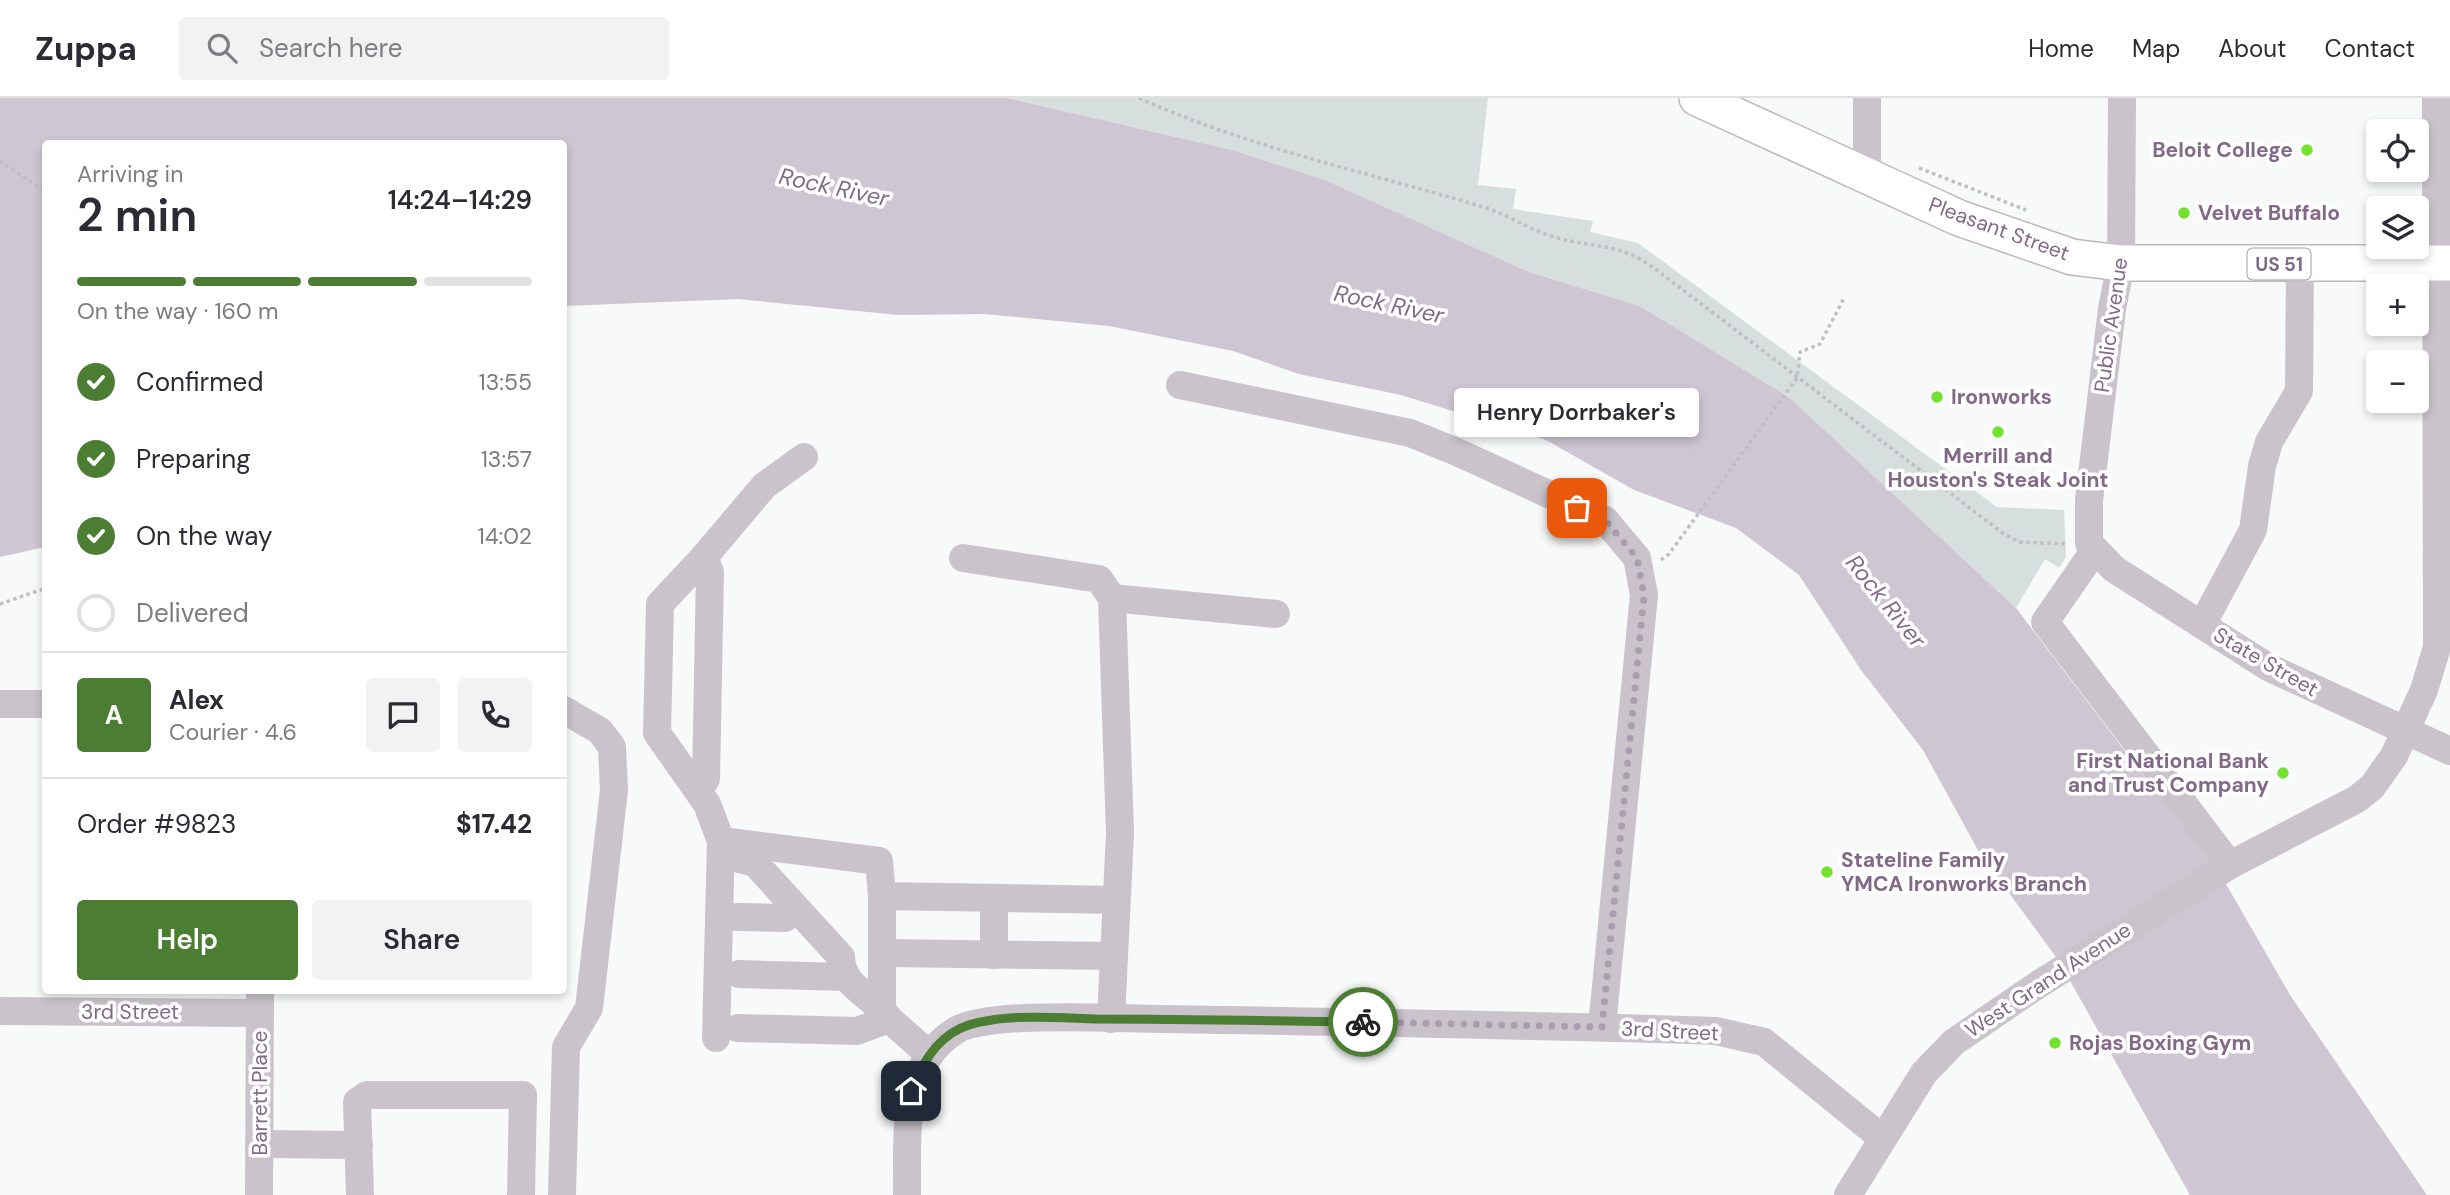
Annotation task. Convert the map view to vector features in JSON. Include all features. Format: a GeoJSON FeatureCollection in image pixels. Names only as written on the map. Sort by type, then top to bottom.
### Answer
{"type":"FeatureCollection","features":[{"type":"Feature","properties":{"kind":"main road","name":"Pleasant Street"},"geometry":{"type":"LineString","coordinates":[[1697,98],[1959,218],[2072,257],[2121,263],[2443,263]]}},
{"type":"Feature","properties":{"kind":"street"},"geometry":{"type":"LineString","coordinates":[[1867,98],[1867,176]]}},
{"type":"Feature","properties":{"kind":"street","name":"Public Avenue"},"geometry":{"type":"LineString","coordinates":[[2091,547],[2089,500],[2112,309],[2121,263],[2122,98]]}},
{"type":"Feature","properties":{"kind":"street","name":"West Grand Avenue"},"geometry":{"type":"LineString","coordinates":[[1848,1195],[1924,1073],[1954,1042],[2039,984],[2230,865],[2357,799],[2381,778],[2424,690],[2437,647],[2443,263],[2436,98]]}},
{"type":"Feature","properties":{"kind":"street"},"geometry":{"type":"LineString","coordinates":[[2202,625],[2253,530],[2262,466],[2269,442],[2299,391],[2300,264]]}},
{"type":"Feature","properties":{"kind":"street"},"geometry":{"type":"LineString","coordinates":[[1180,385],[1410,433],[1605,520],[1637,558],[1644,595],[1602,1027]]}},
{"type":"Feature","properties":{"kind":"street"},"geometry":{"type":"LineString","coordinates":[[804,457],[764,486],[660,604],[657,733],[706,804],[732,847],[743,873],[785,918],[813,939]]}},
{"type":"Feature","properties":{"kind":"street"},"geometry":{"type":"LineString","coordinates":[[2091,547],[2045,622],[2230,865]]}},
{"type":"Feature","properties":{"kind":"street","name":"State Street"},"geometry":{"type":"LineString","coordinates":[[2091,547],[2115,569],[2286,676],[2450,751]]}},
{"type":"Feature","properties":{"kind":"street"},"geometry":{"type":"LineString","coordinates":[[698,791],[706,779],[709,572],[704,557]]}},
{"type":"Feature","properties":{"kind":"street"},"geometry":{"type":"LineString","coordinates":[[963,558],[1099,579],[1112,598],[1119,819],[1111,1019]]}},
{"type":"Feature","properties":{"kind":"street"},"geometry":{"type":"LineString","coordinates":[[1112,598],[1276,614]]}},
{"type":"Feature","properties":{"kind":"street"},"geometry":{"type":"LineString","coordinates":[[0,704],[42,704]]}},
{"type":"Feature","properties":{"kind":"street"},"geometry":{"type":"LineString","coordinates":[[562,1195],[566,1047],[589,1008],[614,790],[612,747],[600,731],[567,712]]}},
{"type":"Feature","properties":{"kind":"street"},"geometry":{"type":"LineString","coordinates":[[732,847],[879,861],[886,1013]]}},
{"type":"Feature","properties":{"kind":"street"},"geometry":{"type":"LineString","coordinates":[[732,847],[755,863],[813,939],[826,965],[844,974],[855,989],[886,1013],[930,1055],[921,1065],[911,1091],[907,1195]]}},
{"type":"Feature","properties":{"kind":"street"},"geometry":{"type":"LineString","coordinates":[[732,847],[727,1033],[857,1031],[886,1013]]}},
{"type":"Feature","properties":{"kind":"street"},"geometry":{"type":"LineString","coordinates":[[882,896],[1116,900]]}},
{"type":"Feature","properties":{"kind":"street"},"geometry":{"type":"LineString","coordinates":[[995,898],[995,955]]}},
{"type":"Feature","properties":{"kind":"street"},"geometry":{"type":"LineString","coordinates":[[737,917],[785,918]]}},
{"type":"Feature","properties":{"kind":"street"},"geometry":{"type":"LineString","coordinates":[[883,953],[1114,956]]}},
{"type":"Feature","properties":{"kind":"street"},"geometry":{"type":"LineString","coordinates":[[739,974],[844,974]]}},
{"type":"Feature","properties":{"kind":"street","name":"3rd Street"},"geometry":{"type":"LineString","coordinates":[[0,1011],[260,1002]]}},
{"type":"Feature","properties":{"kind":"street","name":"Barrett Place"},"geometry":{"type":"LineString","coordinates":[[259,1195],[260,1002]]}},
{"type":"Feature","properties":{"kind":"street","name":"3rd Street"},"geometry":{"type":"LineString","coordinates":[[930,1055],[957,1030],[977,1022],[1111,1019],[1716,1031],[1764,1042],[1882,1138]]}},
{"type":"Feature","properties":{"kind":"street"},"geometry":{"type":"LineString","coordinates":[[360,1195],[357,1102],[367,1095],[565,1094]]}},
{"type":"Feature","properties":{"kind":"street"},"geometry":{"type":"LineString","coordinates":[[521,1195],[523,1095]]}},
{"type":"Feature","properties":{"kind":"street"},"geometry":{"type":"LineString","coordinates":[[259,1143],[359,1146]]}},
{"type":"Feature","properties":{"kind":"path"},"geometry":{"type":"LineString","coordinates":[[1139,98],[1186,118],[1252,139],[1482,206],[1552,236],[1627,250],[2004,534],[2033,544],[2091,547]]}},
{"type":"Feature","properties":{"kind":"path"},"geometry":{"type":"LineString","coordinates":[[0,161],[42,189]]}},
{"type":"Feature","properties":{"kind":"path"},"geometry":{"type":"LineString","coordinates":[[1913,165],[2027,210]]}},
{"type":"Feature","properties":{"kind":"path"},"geometry":{"type":"LineString","coordinates":[[1669,554],[1797,378],[1800,352],[1820,344],[1844,298]]}},
{"type":"Feature","properties":{"kind":"path"},"geometry":{"type":"LineString","coordinates":[[0,604],[42,589]]}},
{"type":"Feature","properties":{"kind":"shaded area"},"geometry":{"type":"Polygon","coordinates":[[[1007,98],[1488,98],[1478,185],[1516,189],[1513,209],[1593,221],[1590,232],[1638,243],[1997,507],[2064,510],[2066,557],[2059,568],[2045,559],[2016,608],[1790,398],[1640,306],[1529,272],[1325,180],[1232,150],[1007,98]]]}},
{"type":"Feature","properties":{"kind":"water","name":"Rock River"},"geometry":{"type":"Polygon","coordinates":[[[0,98],[1007,98],[1232,150],[1325,180],[1529,272],[1640,306],[1790,398],[2016,608],[2137,767],[2211,858],[2290,995],[2427,1195],[2190,1195],[2059,961],[1979,852],[1923,750],[1861,670],[1799,575],[1736,528],[1634,490],[1546,440],[1401,395],[1299,374],[1233,351],[1109,326],[985,314],[898,315],[738,299],[567,306],[567,140],[42,140],[42,548],[0,557],[0,98]]]}},
{"type":"Feature","properties":{"kind":"way so far"},"geometry":{"type":"LineString","coordinates":[[1363,1022],[1602,1027],[1604,984],[1644,595],[1637,558],[1605,520],[1577,508]]}},
{"type":"Feature","properties":{"kind":"place","name":"Beloit College"},"geometry":{"type":"Point","coordinates":[2307,150]}},
{"type":"Feature","properties":{"kind":"place","name":"Velvet Buffalo"},"geometry":{"type":"Point","coordinates":[2184,213]}},
{"type":"Feature","properties":{"kind":"place","name":"Ironworks"},"geometry":{"type":"Point","coordinates":[1937,397]}},
{"type":"Feature","properties":{"kind":"place","name":"Merrill and Houston's Steak Joint"},"geometry":{"type":"Point","coordinates":[1998,432]}},
{"type":"Feature","properties":{"kind":"place","name":"Henry Dorrbaker's"},"geometry":{"type":"Point","coordinates":[1577,508]}},
{"type":"Feature","properties":{"kind":"place","name":"First National Bank and Trust Company"},"geometry":{"type":"Point","coordinates":[2283,773]}},
{"type":"Feature","properties":{"kind":"place","name":"Stateline Family YMCA Ironworks Branch"},"geometry":{"type":"Point","coordinates":[1827,872]}},
{"type":"Feature","properties":{"kind":"place","name":"Rojas Boxing Gym"},"geometry":{"type":"Point","coordinates":[2055,1043]}},
{"type":"Feature","properties":{"kind":"route"},"geometry":{"type":"LineString","coordinates":[[911,1091],[921,1065],[940,1042],[957,1030],[977,1022],[1048,1018],[1363,1022]]}}]}
